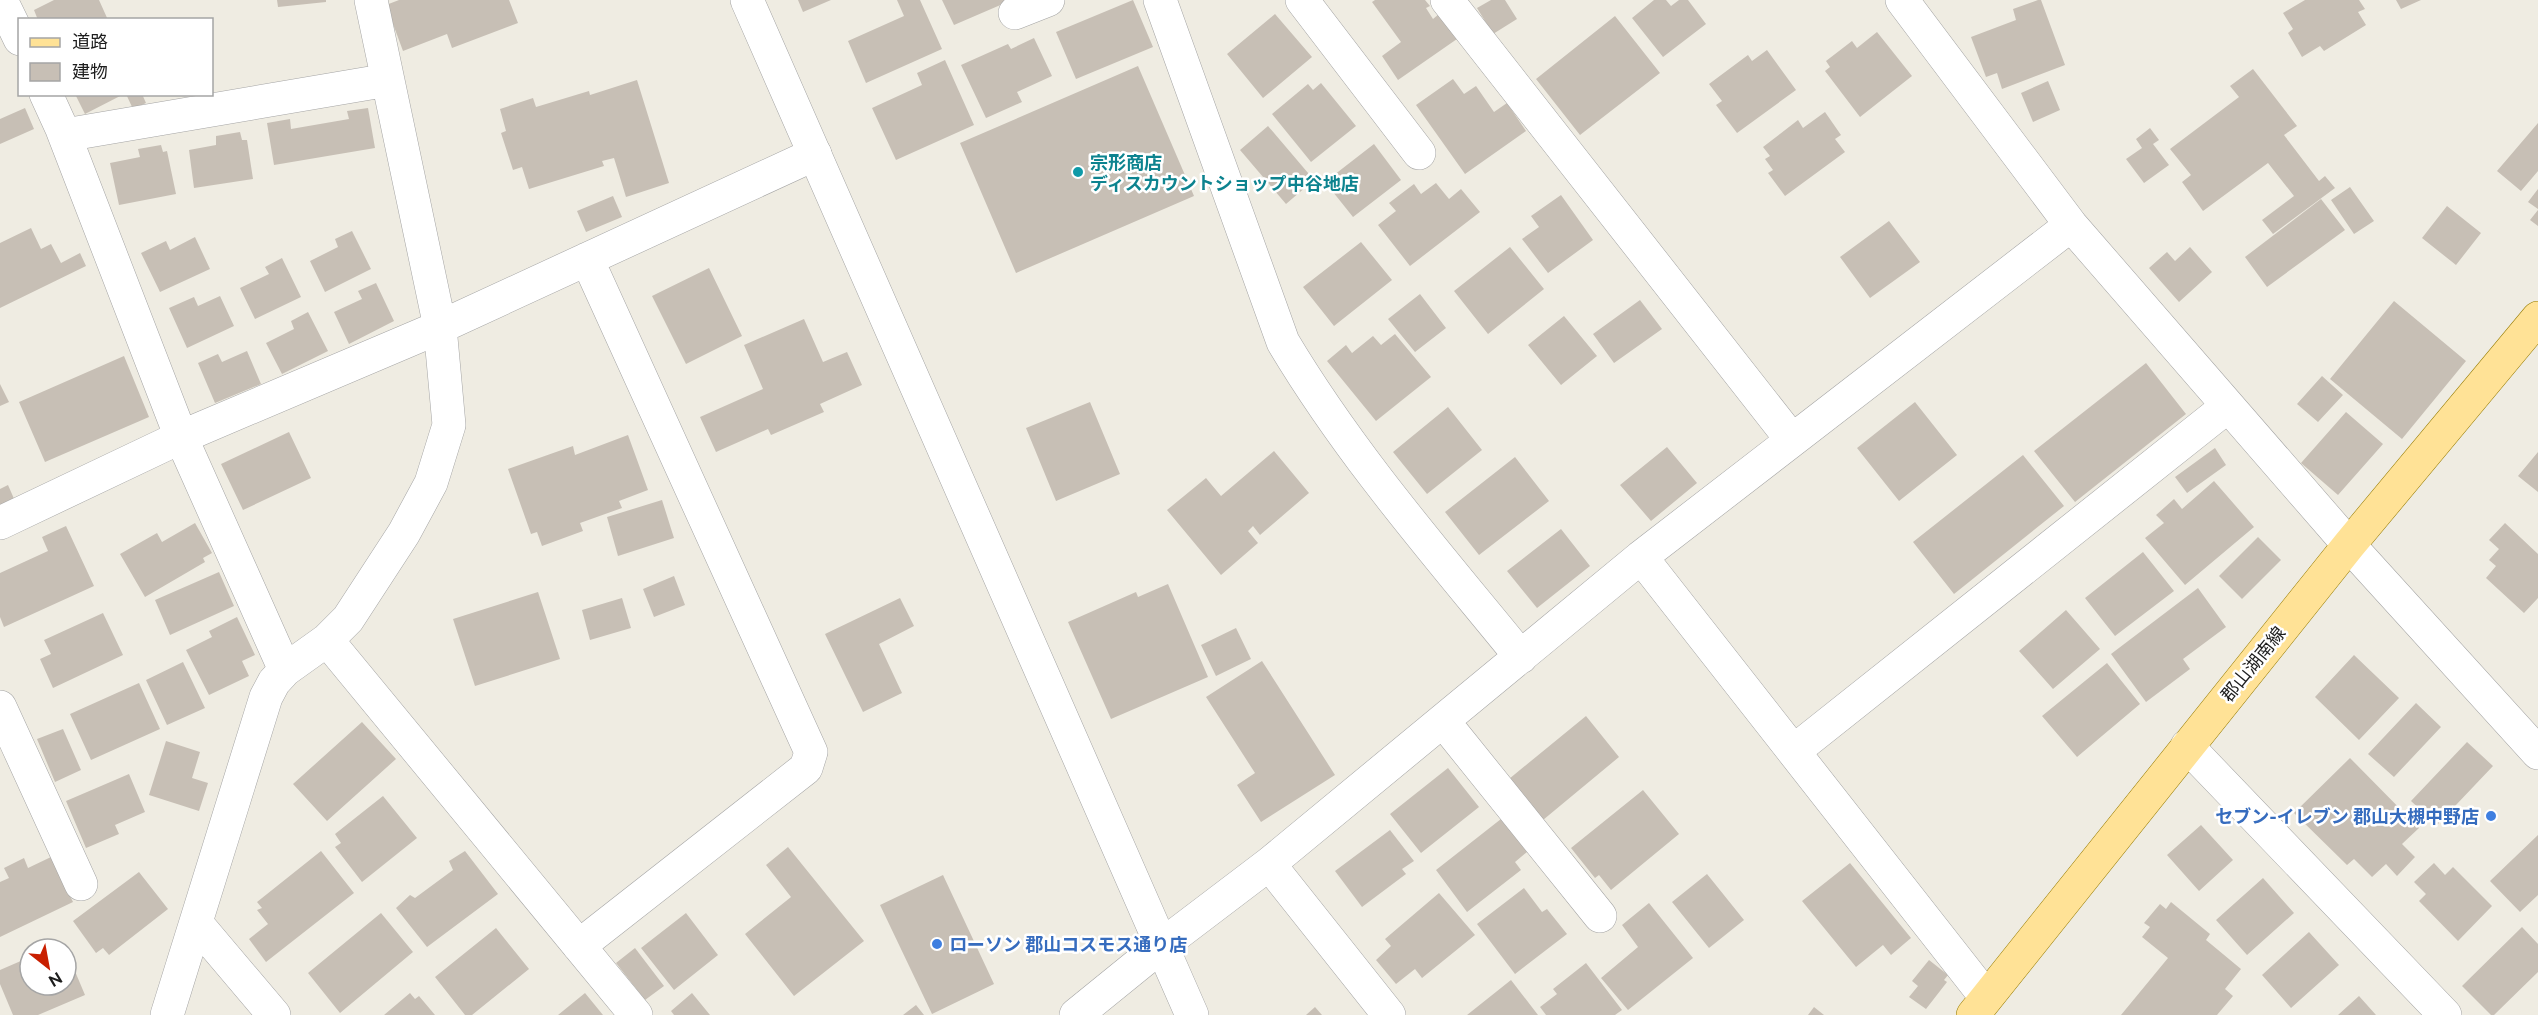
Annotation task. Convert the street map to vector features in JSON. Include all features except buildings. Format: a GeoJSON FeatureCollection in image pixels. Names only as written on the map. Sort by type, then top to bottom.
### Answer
{"type":"FeatureCollection","features":[{"type":"Feature","properties":{"kind":"main road","name":"郡山湖南線"},"geometry":{"type":"LineString","coordinates":[[1979,1006],[2349,545],[2538,318]]}},
{"type":"Feature","properties":{"kind":"street"},"geometry":{"type":"LineString","coordinates":[[1,0],[18,35]]}},
{"type":"Feature","properties":{"kind":"street"},"geometry":{"type":"LineString","coordinates":[[168,1015],[266,697],[274,682],[285,670],[327,640],[348,619],[404,533],[431,483],[449,425],[440,327],[371,0]]}},
{"type":"Feature","properties":{"kind":"street"},"geometry":{"type":"LineString","coordinates":[[747,0],[1192,1015]]}},
{"type":"Feature","properties":{"kind":"street"},"geometry":{"type":"LineString","coordinates":[[1015,13],[1048,0]]}},
{"type":"Feature","properties":{"kind":"street"},"geometry":{"type":"LineString","coordinates":[[1160,0],[1283,342],[1314,393],[1374,478],[1521,657]]}},
{"type":"Feature","properties":{"kind":"street"},"geometry":{"type":"LineString","coordinates":[[1302,0],[1419,153]]}},
{"type":"Feature","properties":{"kind":"street"},"geometry":{"type":"LineString","coordinates":[[1447,0],[1792,440]]}},
{"type":"Feature","properties":{"kind":"street"},"geometry":{"type":"LineString","coordinates":[[1902,0],[2071,225],[2349,545],[2538,753]]}},
{"type":"Feature","properties":{"kind":"street"},"geometry":{"type":"LineString","coordinates":[[65,135],[388,80]]}},
{"type":"Feature","properties":{"kind":"street"},"geometry":{"type":"LineString","coordinates":[[47,96],[65,135],[181,437],[285,670]]}},
{"type":"Feature","properties":{"kind":"street"},"geometry":{"type":"LineString","coordinates":[[0,523],[181,437],[440,327],[815,154]]}},
{"type":"Feature","properties":{"kind":"street"},"geometry":{"type":"LineString","coordinates":[[1076,1015],[1161,946],[1269,864],[1641,557],[2071,225]]}},
{"type":"Feature","properties":{"kind":"street"},"geometry":{"type":"LineString","coordinates":[[579,946],[806,768],[811,752],[587,259]]}},
{"type":"Feature","properties":{"kind":"street"},"geometry":{"type":"LineString","coordinates":[[1794,751],[2228,406]]}},
{"type":"Feature","properties":{"kind":"street"},"geometry":{"type":"LineString","coordinates":[[1641,557],[1794,751],[1979,1006]]}},
{"type":"Feature","properties":{"kind":"street"},"geometry":{"type":"LineString","coordinates":[[327,640],[636,1015]]}},
{"type":"Feature","properties":{"kind":"street"},"geometry":{"type":"LineString","coordinates":[[0,707],[81,884]]}},
{"type":"Feature","properties":{"kind":"street"},"geometry":{"type":"LineString","coordinates":[[1443,721],[1600,916]]}},
{"type":"Feature","properties":{"kind":"street"},"geometry":{"type":"LineString","coordinates":[[2187,746],[2445,1015]]}},
{"type":"Feature","properties":{"kind":"street"},"geometry":{"type":"LineString","coordinates":[[1269,864],[1389,1015]]}},
{"type":"Feature","properties":{"kind":"street"},"geometry":{"type":"LineString","coordinates":[[197,924],[274,1015]]}},
{"type":"Feature","properties":{"kind":"place","name":"宗形商店 ディスカウントショップ中谷地店"},"geometry":{"type":"Point","coordinates":[1078,172]}},
{"type":"Feature","properties":{"kind":"place","name":"セブン-イレブン 郡山大槻中野店"},"geometry":{"type":"Point","coordinates":[2491,816]}},
{"type":"Feature","properties":{"kind":"place","name":"ローソン 郡山コスモス通り店"},"geometry":{"type":"Point","coordinates":[937,944]}}]}
